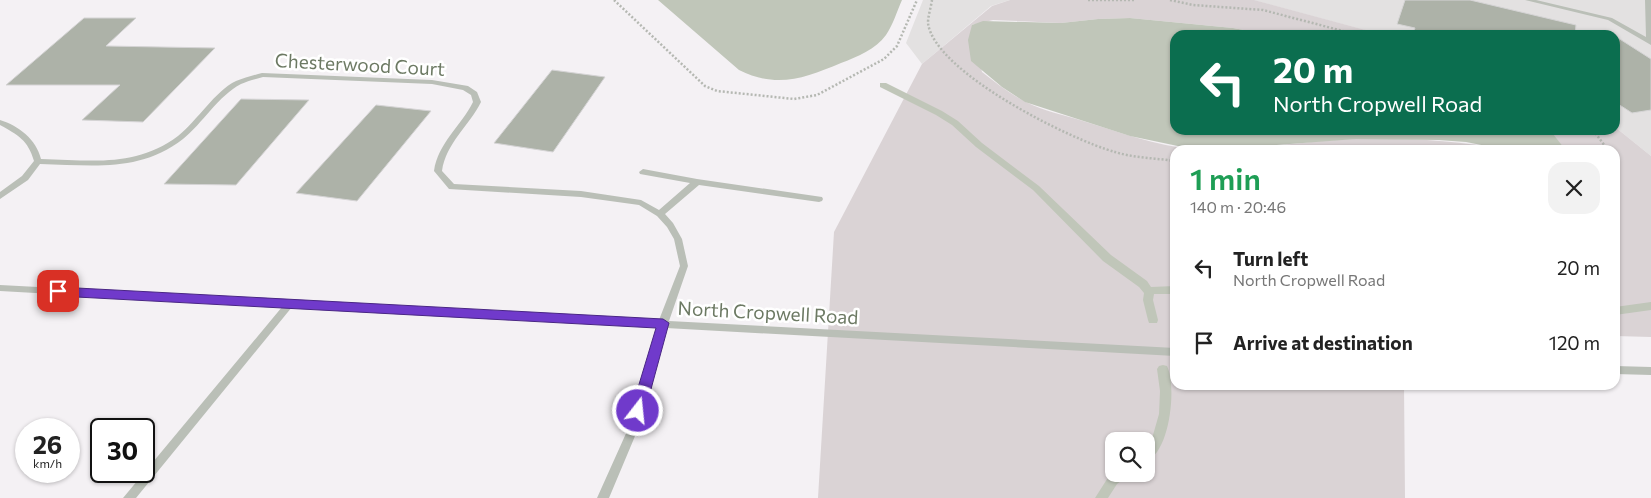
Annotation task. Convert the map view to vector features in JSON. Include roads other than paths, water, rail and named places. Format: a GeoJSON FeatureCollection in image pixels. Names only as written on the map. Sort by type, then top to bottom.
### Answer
{"type":"FeatureCollection","features":[{"type":"Feature","properties":{"kind":"street"},"geometry":{"type":"LineString","coordinates":[[1528,0],[1610,19],[1650,42]]}},
{"type":"Feature","properties":{"kind":"street"},"geometry":{"type":"LineString","coordinates":[[1648,0],[1650,42]]}},
{"type":"Feature","properties":{"kind":"street","name":"Chesterwood Court"},"geometry":{"type":"LineString","coordinates":[[38,161],[115,163],[138,159],[162,149],[181,137],[232,87],[250,78],[262,75],[412,80],[450,84],[465,88],[474,94],[477,102],[473,112],[454,134],[438,159],[438,171],[452,187],[604,196],[642,203],[660,214],[670,225],[678,239],[684,266],[663,323],[633,429],[603,498]]}},
{"type":"Feature","properties":{"kind":"street"},"geometry":{"type":"LineString","coordinates":[[0,122],[28,139],[35,147],[38,161],[25,178],[0,196]]}},
{"type":"Feature","properties":{"kind":"street"},"geometry":{"type":"LineString","coordinates":[[642,172],[697,182],[819,199]]}},
{"type":"Feature","properties":{"kind":"street"},"geometry":{"type":"LineString","coordinates":[[660,214],[697,182]]}},
{"type":"Feature","properties":{"kind":"street","name":"North Cropwell Road"},"geometry":{"type":"LineString","coordinates":[[0,288],[1170,352]]}},
{"type":"Feature","properties":{"kind":"street"},"geometry":{"type":"LineString","coordinates":[[129,498],[289,305]]}},
{"type":"Feature","properties":{"kind":"street"},"geometry":{"type":"LineString","coordinates":[[1620,370],[1651,371]]}},
{"type":"Feature","properties":{"kind":"waterway"},"geometry":{"type":"LineString","coordinates":[[883,85],[955,123],[979,145],[1036,188],[1107,258],[1143,284],[1149,292]]}},
{"type":"Feature","properties":{"kind":"waterway"},"geometry":{"type":"LineString","coordinates":[[1149,292],[1170,290]]}},
{"type":"Feature","properties":{"kind":"waterway"},"geometry":{"type":"LineString","coordinates":[[1149,292],[1148,300],[1153,320]]}},
{"type":"Feature","properties":{"kind":"waterway"},"geometry":{"type":"LineString","coordinates":[[1620,310],[1651,306]]}},
{"type":"Feature","properties":{"kind":"waterway"},"geometry":{"type":"LineString","coordinates":[[1155,443],[1165,414],[1166,391],[1163,369]]}},
{"type":"Feature","properties":{"kind":"waterway"},"geometry":{"type":"LineString","coordinates":[[1101,498],[1112,482]]}}]}
